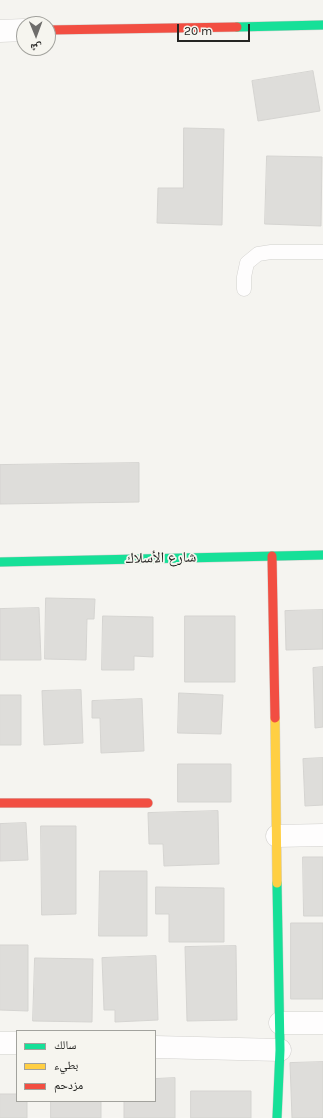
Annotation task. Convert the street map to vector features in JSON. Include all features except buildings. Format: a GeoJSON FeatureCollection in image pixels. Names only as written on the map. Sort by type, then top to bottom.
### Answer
{"type":"FeatureCollection","features":[{"type":"Feature","properties":{"kind":"street"},"geometry":{"type":"LineString","coordinates":[[56,30],[323,25]]}},
{"type":"Feature","properties":{"kind":"street"},"geometry":{"type":"LineString","coordinates":[[0,31],[16,30]]}},
{"type":"Feature","properties":{"kind":"street","name":"شارع الأسلاك"},"geometry":{"type":"LineString","coordinates":[[0,562],[323,555]]}},
{"type":"Feature","properties":{"kind":"street"},"geometry":{"type":"LineString","coordinates":[[272,556],[280,1023],[277,1118]]}},
{"type":"Feature","properties":{"kind":"street"},"geometry":{"type":"LineString","coordinates":[[0,803],[148,803]]}},
{"type":"Feature","properties":{"kind":"street"},"geometry":{"type":"LineString","coordinates":[[277,836],[323,835]]}},
{"type":"Feature","properties":{"kind":"street"},"geometry":{"type":"LineString","coordinates":[[280,1023],[323,1024]]}},
{"type":"Feature","properties":{"kind":"street"},"geometry":{"type":"LineString","coordinates":[[0,1043],[16,1043]]}},
{"type":"Feature","properties":{"kind":"street"},"geometry":{"type":"LineString","coordinates":[[156,1047],[280,1050]]}},
{"type":"Feature","properties":{"kind":"lane"},"geometry":{"type":"LineString","coordinates":[[244,289],[244,277],[247,263],[258,254],[271,252],[323,252]]}},
{"type":"Feature","properties":{"kind":"traffic: fast"},"geometry":{"type":"LineString","coordinates":[[237,27],[323,25]]}},
{"type":"Feature","properties":{"kind":"traffic: fast"},"geometry":{"type":"LineString","coordinates":[[0,562],[323,555]]}},
{"type":"Feature","properties":{"kind":"traffic: fast"},"geometry":{"type":"LineString","coordinates":[[277,883],[280,1050],[277,1118]]}},
{"type":"Feature","properties":{"kind":"traffic: slow"},"geometry":{"type":"LineString","coordinates":[[275,718],[277,883]]}},
{"type":"Feature","properties":{"kind":"traffic: jam"},"geometry":{"type":"LineString","coordinates":[[56,30],[237,27]]}},
{"type":"Feature","properties":{"kind":"traffic: jam"},"geometry":{"type":"LineString","coordinates":[[272,556],[275,718]]}},
{"type":"Feature","properties":{"kind":"traffic: jam"},"geometry":{"type":"LineString","coordinates":[[0,803],[148,803]]}}]}
